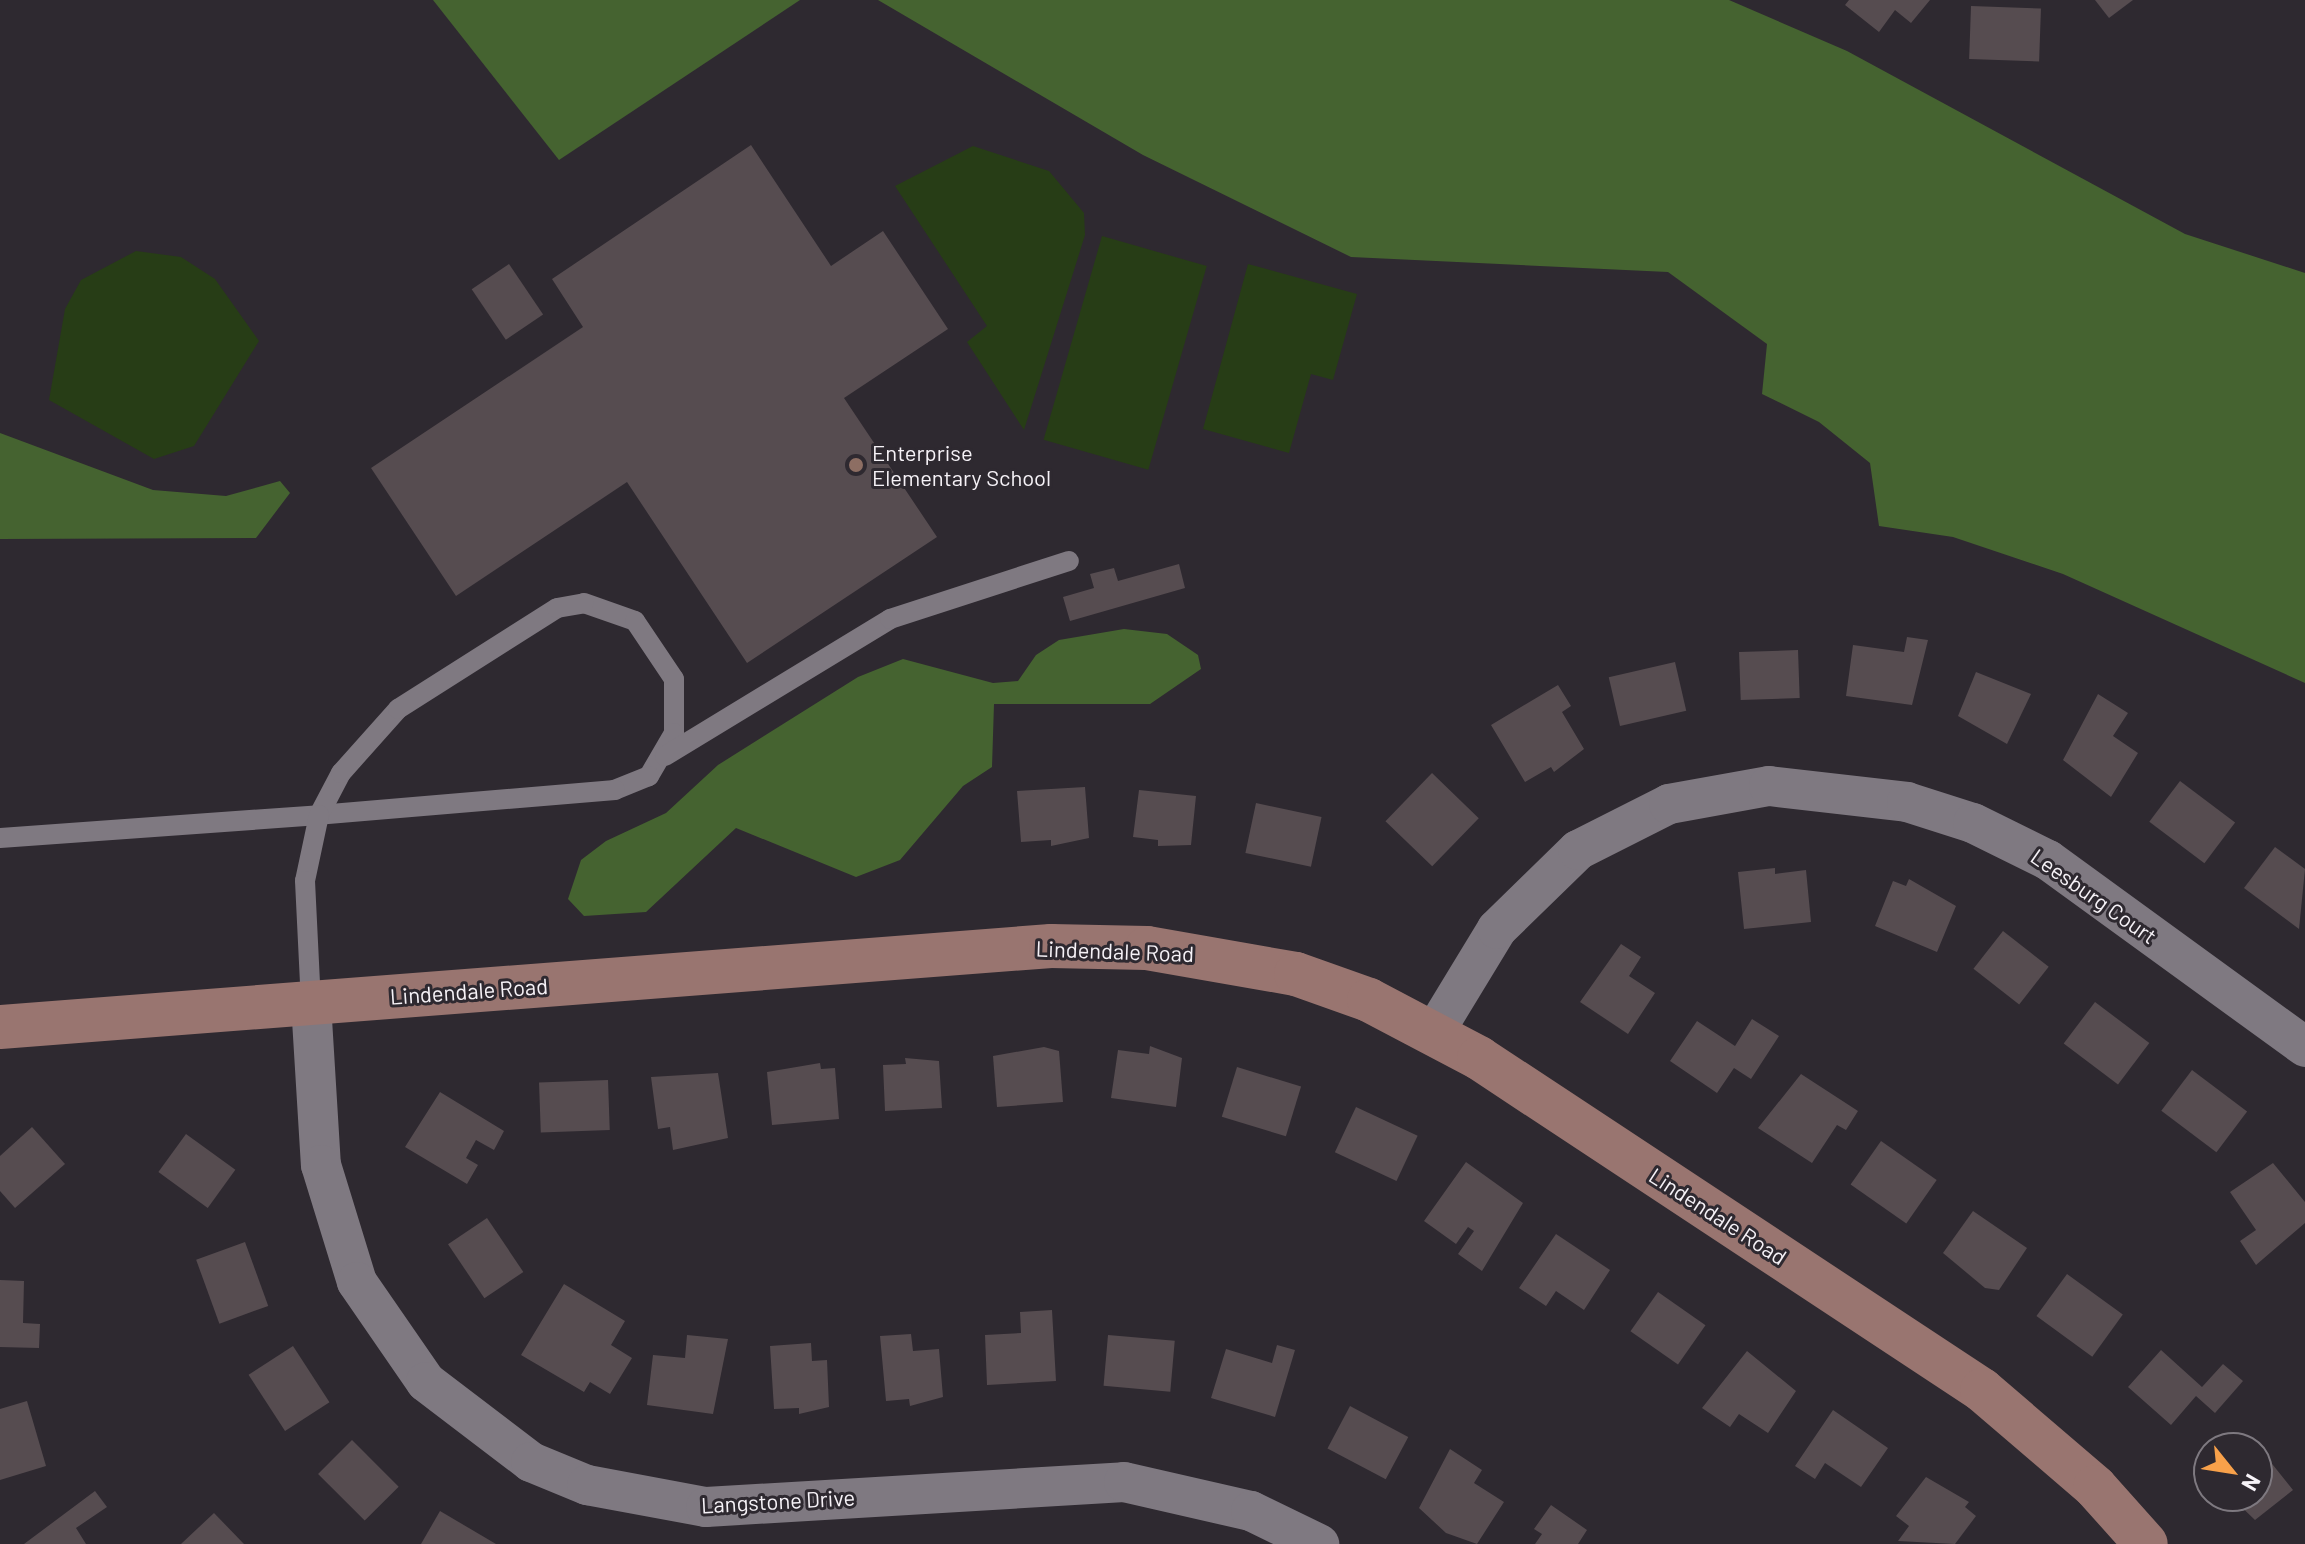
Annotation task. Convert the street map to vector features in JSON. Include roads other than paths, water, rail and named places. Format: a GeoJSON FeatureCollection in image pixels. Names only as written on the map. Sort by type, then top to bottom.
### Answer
{"type":"FeatureCollection","features":[{"type":"Feature","properties":{"kind":"street","name":"Leesburg Court"},"geometry":{"type":"LineString","coordinates":[[1435,1031],[1497,929],[1578,850],[1669,804],[1769,786],[1907,802],[2023,847],[2305,1047]]}},
{"type":"Feature","properties":{"kind":"street","name":"Lindendale Road"},"geometry":{"type":"LineString","coordinates":[[0,1027],[1051,946],[1147,948],[1296,974],[1435,1031],[1982,1390],[2095,1487],[2146,1544]]}},
{"type":"Feature","properties":{"kind":"street","name":"Langstone Drive"},"geometry":{"type":"LineString","coordinates":[[311,1003],[321,1165],[357,1282],[426,1382],[531,1462],[616,1493],[706,1507],[1124,1482],[1251,1511],[1319,1544]]}},
{"type":"Feature","properties":{"kind":"lane"},"geometry":{"type":"LineString","coordinates":[[0,838],[615,790],[649,776],[665,756],[890,619],[1069,561]]}},
{"type":"Feature","properties":{"kind":"lane"},"geometry":{"type":"LineString","coordinates":[[311,1003],[305,881],[319,815],[341,773],[398,709],[557,608],[584,603],[635,621],[661,651],[678,703],[665,756]]}},
{"type":"Feature","properties":{"kind":"place","name":"Enterprise Elementary School"},"geometry":{"type":"Point","coordinates":[856,465]}}]}
